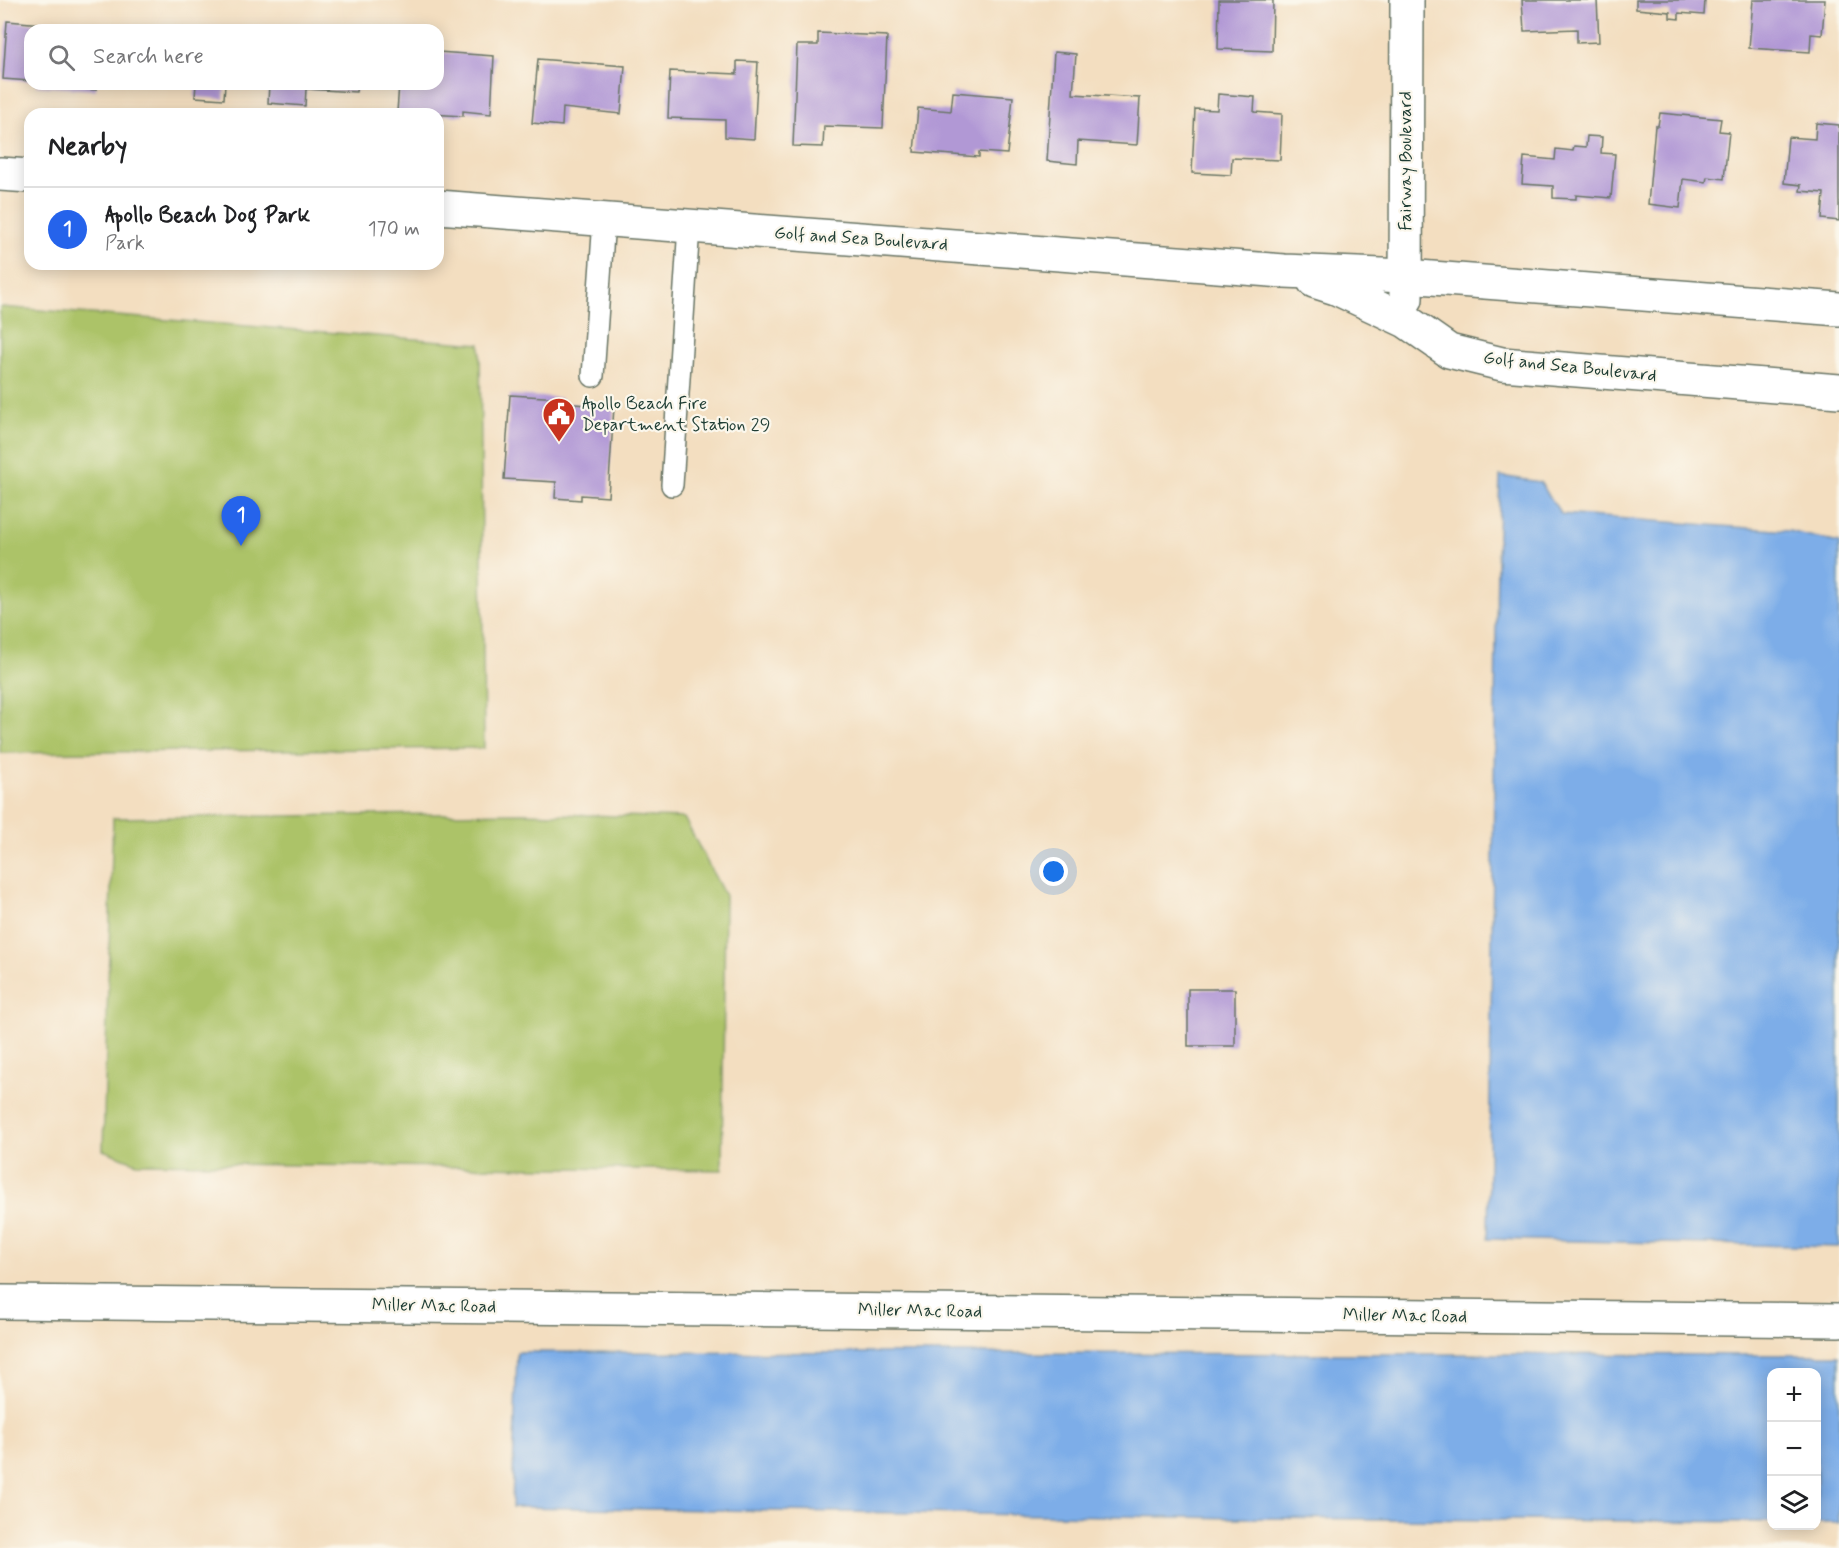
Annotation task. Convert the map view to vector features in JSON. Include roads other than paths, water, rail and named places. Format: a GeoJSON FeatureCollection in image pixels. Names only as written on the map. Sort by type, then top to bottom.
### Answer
{"type":"FeatureCollection","features":[{"type":"Feature","properties":{"kind":"street","name":"Fairway Boulevard"},"geometry":{"type":"LineString","coordinates":[[1406,321],[1407,0]]}},
{"type":"Feature","properties":{"kind":"street"},"geometry":{"type":"LineString","coordinates":[[0,174],[24,176]]}},
{"type":"Feature","properties":{"kind":"street","name":"Golf and Sea Boulevard"},"geometry":{"type":"LineString","coordinates":[[444,207],[1284,272],[1406,276],[1839,309]]}},
{"type":"Feature","properties":{"kind":"street","name":"Golf and Sea Boulevard"},"geometry":{"type":"LineString","coordinates":[[1284,272],[1336,288],[1406,321],[1449,351],[1502,364],[1839,391]]}},
{"type":"Feature","properties":{"kind":"street","name":"Miller Mac Road"},"geometry":{"type":"LineString","coordinates":[[0,1302],[1839,1320]]}},
{"type":"Feature","properties":{"kind":"lane"},"geometry":{"type":"LineString","coordinates":[[593,376],[604,220]]}},
{"type":"Feature","properties":{"kind":"lane"},"geometry":{"type":"LineString","coordinates":[[672,485],[689,226]]}},
{"type":"Feature","properties":{"kind":"water"},"geometry":{"type":"Polygon","coordinates":[[[1500,476],[1540,482],[1561,514],[1789,531],[1839,543],[1839,1247],[1488,1239],[1500,476]]]}},
{"type":"Feature","properties":{"kind":"water"},"geometry":{"type":"Polygon","coordinates":[[[517,1352],[1839,1355],[1839,1523],[1821,1523],[1821,1368],[1767,1368],[1767,1522],[1240,1518],[512,1507],[517,1352]]]}},
{"type":"Feature","properties":{"kind":"place","name":"Apollo Beach Fire Department Station 29"},"geometry":{"type":"Point","coordinates":[559,443]}},
{"type":"Feature","properties":{"kind":"place","name":"Apollo Beach Dog Park"},"geometry":{"type":"Point","coordinates":[241,546]}}]}
